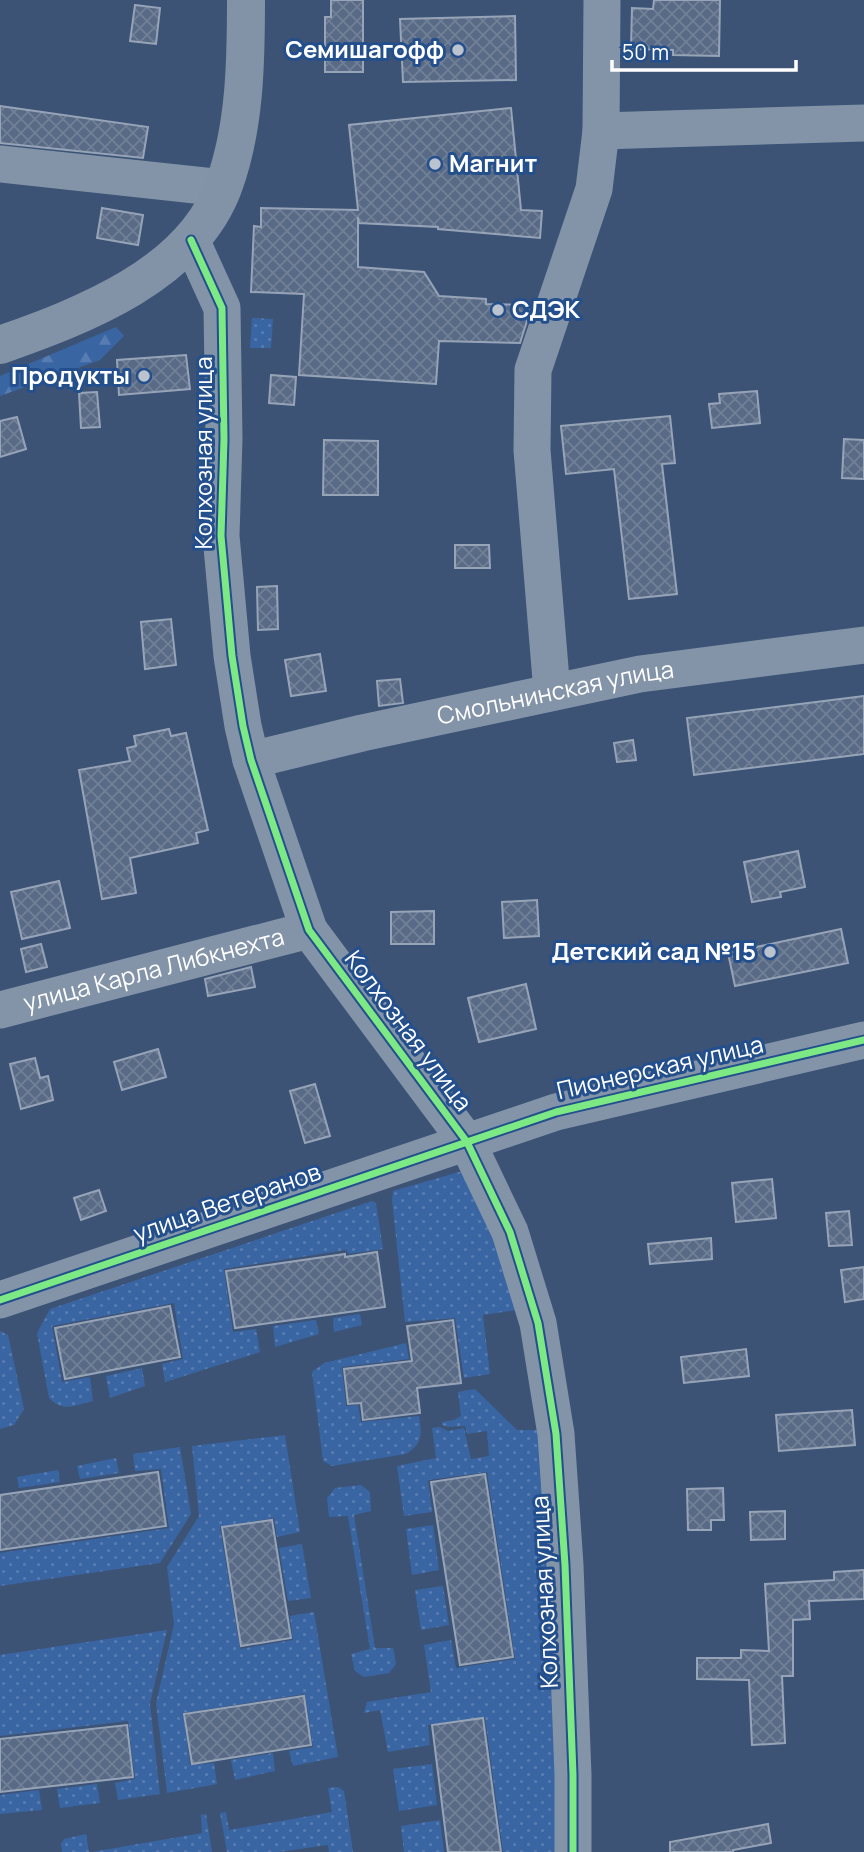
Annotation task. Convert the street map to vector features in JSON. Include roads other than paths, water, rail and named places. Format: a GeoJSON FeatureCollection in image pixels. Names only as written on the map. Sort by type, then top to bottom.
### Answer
{"type":"FeatureCollection","features":[{"type":"Feature","properties":{"kind":"main road"},"geometry":{"type":"LineString","coordinates":[[0,345],[41,331],[130,289],[165,265],[191,240],[223,188],[231,160],[243,95],[246,0]]}},
{"type":"Feature","properties":{"kind":"street"},"geometry":{"type":"LineString","coordinates":[[552,692],[532,450],[533,370],[594,188],[601,131],[602,0]]}},
{"type":"Feature","properties":{"kind":"street"},"geometry":{"type":"LineString","coordinates":[[601,131],[864,123]]}},
{"type":"Feature","properties":{"kind":"street"},"geometry":{"type":"LineString","coordinates":[[0,164],[223,188]]}},
{"type":"Feature","properties":{"kind":"street","name":"Колхозная улица"},"geometry":{"type":"LineString","coordinates":[[191,240],[222,308],[224,439],[221,536],[232,656],[251,760],[309,930],[467,1142],[510,1232],[538,1323],[553,1413],[565,1565],[573,1775],[573,1852]]}},
{"type":"Feature","properties":{"kind":"street","name":"Смольнинская улица"},"geometry":{"type":"LineString","coordinates":[[251,760],[362,733],[640,674],[864,645]]}},
{"type":"Feature","properties":{"kind":"street","name":"улица Карла Либкнехта"},"geometry":{"type":"LineString","coordinates":[[0,1010],[309,930]]}},
{"type":"Feature","properties":{"kind":"street","name":"Пионерская улица"},"geometry":{"type":"LineString","coordinates":[[467,1142],[556,1112],[864,1040]]}},
{"type":"Feature","properties":{"kind":"street","name":"улица Ветеранов"},"geometry":{"type":"LineString","coordinates":[[0,1300],[467,1142]]}},
{"type":"Feature","properties":{"kind":"place","name":"Семишагофф"},"geometry":{"type":"Point","coordinates":[458,50]}},
{"type":"Feature","properties":{"kind":"place","name":"Магнит"},"geometry":{"type":"Point","coordinates":[435,164]}},
{"type":"Feature","properties":{"kind":"place","name":"СДЭК"},"geometry":{"type":"Point","coordinates":[498,310]}},
{"type":"Feature","properties":{"kind":"place","name":"Продукты"},"geometry":{"type":"Point","coordinates":[144,376]}},
{"type":"Feature","properties":{"kind":"place","name":"Детский сад №15"},"geometry":{"type":"Point","coordinates":[770,952]}}]}
